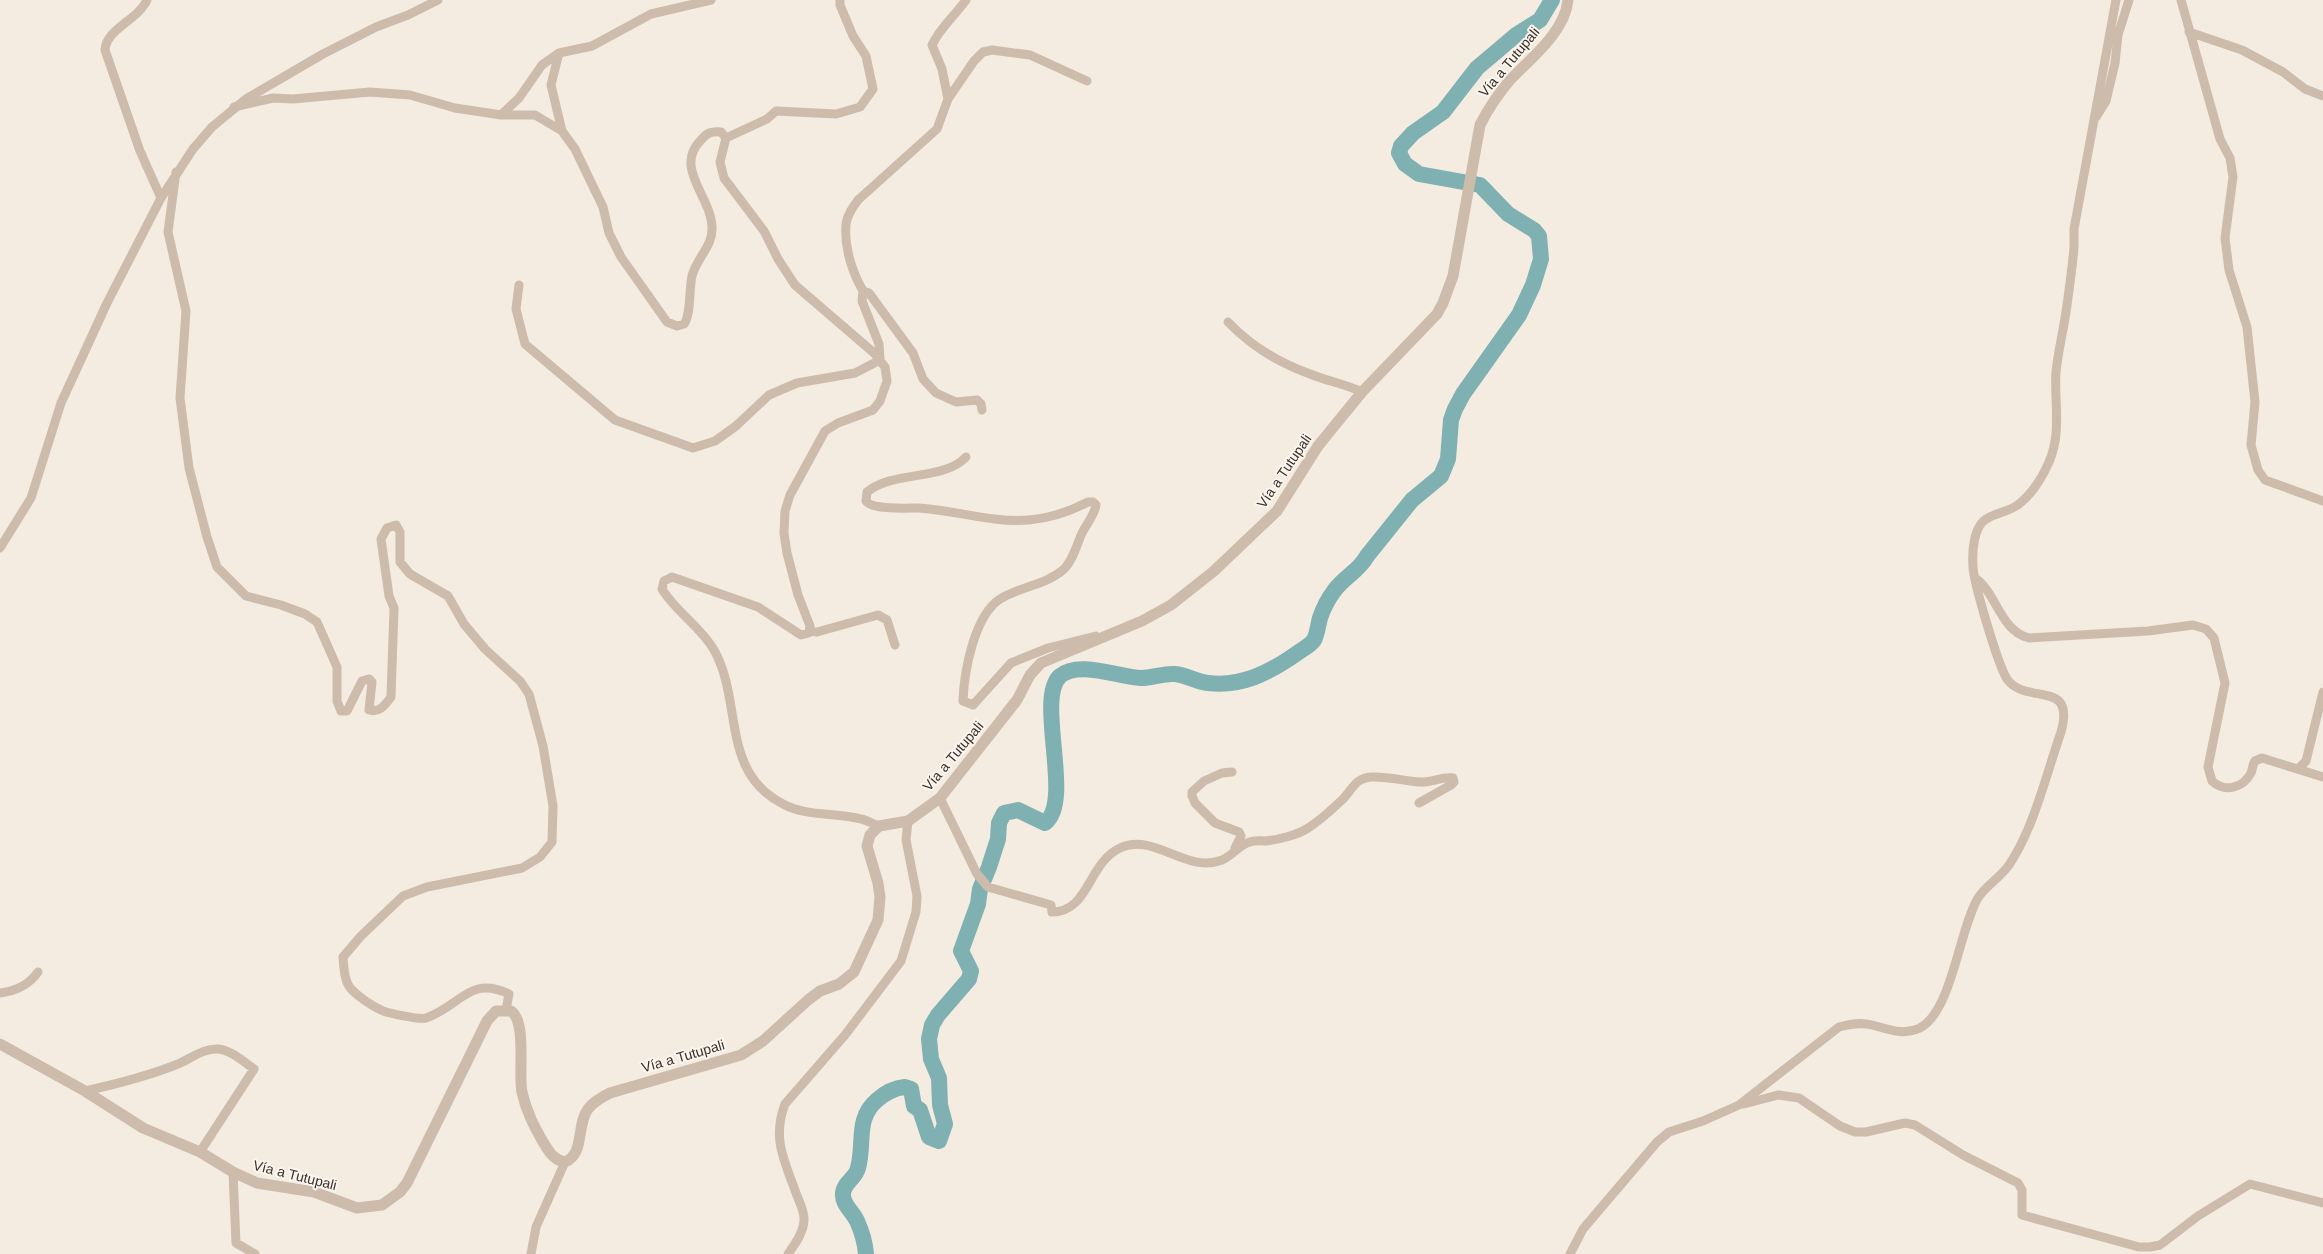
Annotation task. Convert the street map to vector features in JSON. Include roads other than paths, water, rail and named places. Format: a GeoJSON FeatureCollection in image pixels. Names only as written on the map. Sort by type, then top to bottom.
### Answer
{"type":"FeatureCollection","features":[{"type":"Feature","properties":{"kind":"street"},"geometry":{"type":"LineString","coordinates":[[147,0],[131,20],[109,37],[105,43],[105,50],[140,151],[161,198]]}},
{"type":"Feature","properties":{"kind":"street"},"geometry":{"type":"LineString","coordinates":[[0,548],[31,498],[61,403],[161,198],[176,172],[202,138],[234,108],[323,54],[376,27],[408,16],[438,0]]}},
{"type":"Feature","properties":{"kind":"street"},"geometry":{"type":"LineString","coordinates":[[501,115],[519,98],[542,65],[558,53],[592,46],[651,14],[711,0]]}},
{"type":"Feature","properties":{"kind":"street"},"geometry":{"type":"LineString","coordinates":[[726,138],[748,130],[767,119],[776,111],[801,110],[836,114],[860,107],[872,90],[866,56],[853,36],[840,5],[840,0]]}},
{"type":"Feature","properties":{"kind":"street"},"geometry":{"type":"LineString","coordinates":[[948,99],[942,69],[932,45],[939,29],[956,14],[966,0]]}},
{"type":"Feature","properties":{"kind":"street","name":"Vía a Tutupali"},"geometry":{"type":"LineString","coordinates":[[565,1162],[572,1158],[576,1152],[584,1115],[597,1100],[610,1093],[741,1055],[762,1041],[820,991],[839,984],[854,972],[878,920],[880,897],[878,883],[867,846],[870,835],[879,826],[908,821],[940,798],[1017,700],[1030,675],[1041,663],[1142,622],[1170,605],[1214,571],[1278,511],[1318,446],[1362,392],[1436,314],[1443,304],[1453,276],[1480,125],[1486,112],[1509,82],[1561,22],[1567,10],[1568,0]]}},
{"type":"Feature","properties":{"kind":"street"},"geometry":{"type":"LineString","coordinates":[[1739,1105],[1839,1028],[1854,1023],[1872,1025],[1889,1031],[1904,1032],[1919,1028],[1931,1019],[1953,971],[1968,920],[1978,898],[2008,866],[2024,840],[2061,732],[2064,720],[2064,707],[2058,700],[2026,692],[2007,680],[1974,578],[1973,556],[1978,529],[1985,519],[2017,505],[2036,488],[2054,447],[2058,430],[2056,372],[2070,284],[2079,196],[2116,0]]}},
{"type":"Feature","properties":{"kind":"street"},"geometry":{"type":"LineString","coordinates":[[2092,124],[2106,101],[2115,63],[2118,35],[2129,0]]}},
{"type":"Feature","properties":{"kind":"street"},"geometry":{"type":"LineString","coordinates":[[2180,0],[2220,139],[2230,158],[2233,177],[2225,238],[2230,270],[2247,327],[2255,402],[2251,445],[2256,462],[2265,480],[2323,501]]}},
{"type":"Feature","properties":{"kind":"street"},"geometry":{"type":"LineString","coordinates":[[2189,32],[2242,50],[2283,72],[2310,92],[2323,96]]}},
{"type":"Feature","properties":{"kind":"street"},"geometry":{"type":"LineString","coordinates":[[880,360],[879,344],[862,301],[863,291],[855,277],[849,256],[846,223],[851,210],[858,200],[937,129],[948,99],[974,61],[983,52],[992,50],[1030,55],[1086,81]]}},
{"type":"Feature","properties":{"kind":"street"},"geometry":{"type":"LineString","coordinates":[[558,53],[551,85],[562,130],[576,149],[591,180],[603,208],[609,233],[621,257],[667,322],[677,326],[684,324],[688,318],[689,287],[692,273],[712,234],[708,208],[691,168],[693,147],[706,134],[713,131],[721,132],[726,138]]}},
{"type":"Feature","properties":{"kind":"street"},"geometry":{"type":"LineString","coordinates":[[234,108],[273,98],[292,99],[370,92],[410,95],[455,108],[501,115],[535,115],[562,130]]}},
{"type":"Feature","properties":{"kind":"street"},"geometry":{"type":"LineString","coordinates":[[726,138],[720,162],[724,178],[764,232],[788,274],[796,285],[880,360],[885,367],[887,381],[880,402],[873,410],[838,423],[825,431],[790,495],[785,511],[783,526],[787,553],[810,631]]}},
{"type":"Feature","properties":{"kind":"street"},"geometry":{"type":"LineString","coordinates":[[176,172],[168,232],[186,311],[180,398],[189,468],[217,567],[246,596],[289,608],[317,622],[336,667],[337,701],[341,711],[346,711],[362,681],[369,679],[372,682],[369,710],[374,711],[383,708],[391,697],[394,608],[389,596],[381,539],[388,528],[396,525],[400,532],[400,562],[410,574],[448,596],[464,624],[485,648],[520,681],[528,694],[543,746],[553,806],[552,842],[540,857],[522,868],[428,887],[403,896],[361,936],[343,957],[344,974],[351,989],[381,1010],[424,1019],[452,1006],[479,987],[498,988],[509,994],[506,1010],[516,1016],[520,1025],[520,1078],[527,1110],[551,1155],[565,1162],[536,1227],[532,1254]]}},
{"type":"Feature","properties":{"kind":"street"},"geometry":{"type":"LineString","coordinates":[[519,285],[516,310],[525,344],[615,420],[693,448],[715,441],[736,426],[769,395],[797,384],[855,373],[880,360]]}},
{"type":"Feature","properties":{"kind":"street"},"geometry":{"type":"LineString","coordinates":[[863,291],[869,293],[914,353],[923,379],[936,393],[956,402],[977,400],[982,406],[982,410]]}},
{"type":"Feature","properties":{"kind":"street"},"geometry":{"type":"LineString","coordinates":[[1228,322],[1242,336],[1273,358],[1310,375],[1362,392]]}},
{"type":"Feature","properties":{"kind":"street"},"geometry":{"type":"LineString","coordinates":[[966,457],[960,464],[931,472],[896,478],[873,486],[867,492],[866,501],[873,506],[922,508],[999,519],[1027,520],[1048,518],[1088,502],[1092,502],[1096,506],[1095,512],[1086,525],[1073,556],[1063,570],[999,600],[985,615],[967,664],[963,701],[973,705],[1011,663],[1056,646],[1098,636],[1106,637]]}},
{"type":"Feature","properties":{"kind":"street"},"geometry":{"type":"LineString","coordinates":[[879,826],[862,819],[796,810],[775,800],[762,788],[745,765],[738,749],[726,681],[714,649],[686,614],[667,596],[662,589],[662,583],[672,577],[758,607],[802,635],[810,631],[826,630],[878,615],[887,620],[895,645]]}},
{"type":"Feature","properties":{"kind":"street"},"geometry":{"type":"LineString","coordinates":[[1974,578],[1984,584],[2013,630],[2028,638],[2148,631],[2193,625],[2206,628],[2214,638],[2225,683],[2208,767],[2212,781],[2225,788],[2237,786],[2244,782],[2250,774],[2253,763],[2260,758],[2323,777]]}},
{"type":"Feature","properties":{"kind":"street"},"geometry":{"type":"LineString","coordinates":[[2298,769],[2306,761],[2323,692]]}},
{"type":"Feature","properties":{"kind":"street"},"geometry":{"type":"LineString","coordinates":[[1232,772],[1222,773],[1204,781],[1192,792],[1192,796],[1195,803],[1215,823],[1239,832],[1241,836],[1233,853]]}},
{"type":"Feature","properties":{"kind":"street"},"geometry":{"type":"LineString","coordinates":[[940,798],[980,878],[988,887],[1051,905],[1052,912],[1058,912],[1078,903],[1100,863],[1122,848],[1140,843],[1181,859],[1198,863],[1223,860],[1248,842],[1277,838],[1306,830],[1328,814],[1345,797],[1352,786],[1361,780],[1372,777],[1397,778],[1427,783],[1453,778],[1454,782],[1451,785],[1419,803]]}},
{"type":"Feature","properties":{"kind":"street"},"geometry":{"type":"LineString","coordinates":[[788,1254],[797,1240],[804,1219],[802,1208],[780,1150],[778,1139],[780,1117],[785,1104],[845,1035],[901,961],[908,941],[916,904],[915,884],[906,840],[908,821]]}},
{"type":"Feature","properties":{"kind":"street"},"geometry":{"type":"LineString","coordinates":[[0,992],[12,992],[31,981],[38,972]]}},
{"type":"Feature","properties":{"kind":"street","name":"Vía a Tutupali"},"geometry":{"type":"LineString","coordinates":[[0,1044],[86,1091],[143,1128],[200,1152],[233,1172],[257,1183],[314,1192],[357,1208],[382,1205],[400,1192],[407,1183],[489,1017],[496,1011],[506,1010]]}},
{"type":"Feature","properties":{"kind":"street"},"geometry":{"type":"LineString","coordinates":[[86,1091],[125,1082],[217,1049],[229,1052],[254,1069],[200,1152]]}},
{"type":"Feature","properties":{"kind":"street"},"geometry":{"type":"LineString","coordinates":[[1570,1254],[1583,1230],[1657,1142],[1669,1132],[1703,1122],[1739,1105],[1778,1095],[1800,1098],[1840,1126],[1855,1132],[1866,1132],[1905,1123],[1915,1125],[1963,1155],[2018,1183],[2022,1190],[2022,1215],[2139,1247],[2160,1245],[2198,1216],[2250,1184],[2323,1203]]}},
{"type":"Feature","properties":{"kind":"street"},"geometry":{"type":"LineString","coordinates":[[233,1172],[236,1243],[255,1254]]}},
{"type":"Feature","properties":{"kind":"street"},"geometry":{"type":"LineString","coordinates":[[797,1240],[797,1254]]}},
{"type":"Feature","properties":{"kind":"waterway"},"geometry":{"type":"LineString","coordinates":[[866,1254],[860,1229],[843,1198],[845,1187],[857,1172],[863,1123],[870,1107],[877,1100],[886,1093],[905,1087],[911,1089],[914,1106],[920,1110],[929,1137],[939,1141],[945,1124],[940,1105],[939,1078],[931,1059],[929,1039],[932,1025],[938,1015],[969,979],[971,971],[961,951],[978,904],[980,889],[998,839],[999,823],[1004,813],[1018,810],[1045,823],[1053,811],[1056,794],[1056,773],[1051,706],[1053,688],[1060,676],[1068,671],[1088,669],[1141,678],[1175,674],[1204,682],[1220,684],[1243,681],[1265,673],[1305,648],[1314,640],[1320,618],[1334,591],[1360,566],[1412,500],[1441,476],[1448,459],[1451,420],[1455,409],[1463,394],[1519,315],[1533,285],[1541,259],[1539,236],[1534,230],[1508,214],[1480,185],[1419,174],[1405,164],[1399,153],[1401,146],[1413,133],[1443,112],[1477,68],[1516,35],[1540,20],[1552,0]]}}]}
